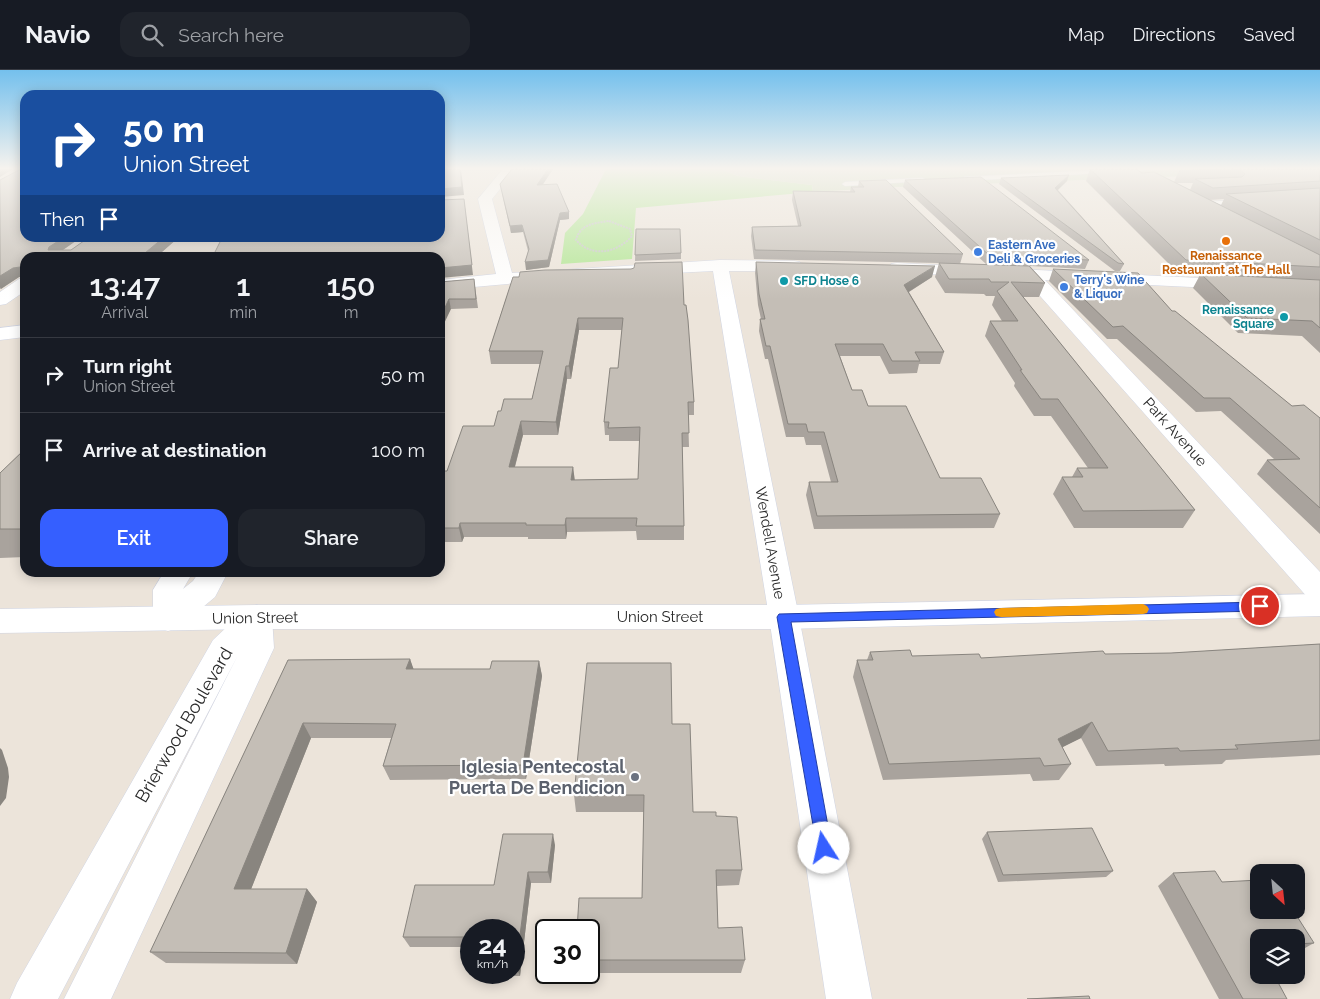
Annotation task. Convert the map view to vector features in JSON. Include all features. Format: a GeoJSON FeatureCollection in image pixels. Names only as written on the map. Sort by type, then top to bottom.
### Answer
{"type":"FeatureCollection","features":[{"type":"Feature","properties":{"kind":"street"},"geometry":{"type":"LineString","coordinates":[[488,212],[505,278]]}},
{"type":"Feature","properties":{"kind":"street"},"geometry":{"type":"LineString","coordinates":[[1218,212],[1227,217]]}},
{"type":"Feature","properties":{"kind":"street"},"geometry":{"type":"LineString","coordinates":[[967,258],[980,271]]}},
{"type":"Feature","properties":{"kind":"street"},"geometry":{"type":"LineString","coordinates":[[1086,260],[1108,277]]}},
{"type":"Feature","properties":{"kind":"street"},"geometry":{"type":"LineString","coordinates":[[445,284],[603,269],[720,265],[807,266]]}},
{"type":"Feature","properties":{"kind":"street","name":"Wendell Avenue"},"geometry":{"type":"LineString","coordinates":[[720,265],[784,617],[850,999]]}},
{"type":"Feature","properties":{"kind":"street"},"geometry":{"type":"LineString","coordinates":[[884,268],[1253,285]]}},
{"type":"Feature","properties":{"kind":"street","name":"Park Avenue"},"geometry":{"type":"LineString","coordinates":[[1030,274],[1320,591]]}},
{"type":"Feature","properties":{"kind":"street"},"geometry":{"type":"LineString","coordinates":[[0,300],[20,286]]}},
{"type":"Feature","properties":{"kind":"street"},"geometry":{"type":"LineString","coordinates":[[0,334],[20,332]]}},
{"type":"Feature","properties":{"kind":"street"},"geometry":{"type":"LineString","coordinates":[[168,619],[168,590],[176,577]]}},
{"type":"Feature","properties":{"kind":"street"},"geometry":{"type":"LineString","coordinates":[[168,619],[204,589],[211,577]]}},
{"type":"Feature","properties":{"kind":"street","name":"Union Street"},"geometry":{"type":"LineString","coordinates":[[0,621],[257,617],[784,617],[1320,605]]}},
{"type":"Feature","properties":{"kind":"street","name":"Brierwood Boulevard"},"geometry":{"type":"LineString","coordinates":[[32,999],[224,649],[257,617]]}},
{"type":"Feature","properties":{"kind":"street","name":"Brierwood Boulevard"},"geometry":{"type":"LineString","coordinates":[[87,999],[258,648],[257,617]]}},
{"type":"Feature","properties":{"kind":"path"},"geometry":{"type":"LineString","coordinates":[[609,221],[630,229],[632,236],[627,244],[616,250],[600,251],[588,251],[579,246],[576,235],[582,228],[597,222],[609,221]]}},
{"type":"Feature","properties":{"kind":"green space"},"geometry":{"type":"Polygon","coordinates":[[[584,212],[636,212],[632,259],[561,264],[565,233],[584,212]]]}},
{"type":"Feature","properties":{"kind":"building"},"geometry":{"type":"Polygon","coordinates":[[[0,212],[20,212],[20,242],[57,242],[49,247],[48,250],[71,250],[82,242],[158,242],[146,252],[20,252],[20,267],[13,268],[0,276],[0,212]]]}},
{"type":"Feature","properties":{"kind":"building"},"geometry":{"type":"Polygon","coordinates":[[[445,212],[466,212],[472,265],[445,268],[445,252],[215,252],[220,242],[445,242],[445,212]]]}},
{"type":"Feature","properties":{"kind":"building"},"geometry":{"type":"Polygon","coordinates":[[[507,212],[566,212],[560,213],[548,260],[525,262],[529,249],[522,225],[510,226],[507,212]]]}},
{"type":"Feature","properties":{"kind":"building"},"geometry":{"type":"Polygon","coordinates":[[[798,212],[920,212],[963,254],[755,250],[752,227],[801,226],[798,212]]]}},
{"type":"Feature","properties":{"kind":"building"},"geometry":{"type":"Polygon","coordinates":[[[941,212],[1027,212],[1089,260],[989,255],[941,212]]]}},
{"type":"Feature","properties":{"kind":"building"},"geometry":{"type":"Polygon","coordinates":[[[1048,212],[1077,212],[1124,264],[1118,263],[1048,212]]]}},
{"type":"Feature","properties":{"kind":"building"},"geometry":{"type":"Polygon","coordinates":[[[1136,212],[1235,212],[1320,255],[1320,267],[1186,260],[1136,212]]]}},
{"type":"Feature","properties":{"kind":"building"},"geometry":{"type":"Polygon","coordinates":[[[1264,212],[1320,212],[1320,240],[1264,212]]]}},
{"type":"Feature","properties":{"kind":"building"},"geometry":{"type":"Polygon","coordinates":[[[636,229],[680,229],[681,253],[635,255],[636,229]]]}},
{"type":"Feature","properties":{"kind":"building"},"geometry":{"type":"Polygon","coordinates":[[[682,262],[684,305],[686,305],[688,320],[694,402],[688,402],[689,433],[682,433],[684,526],[636,526],[637,518],[566,518],[565,525],[460,523],[459,528],[445,528],[445,471],[447,471],[463,426],[494,426],[504,399],[532,399],[543,351],[489,351],[513,277],[519,277],[520,272],[545,270],[634,268],[635,263],[682,262]],[[578,318],[569,366],[566,366],[556,422],[521,421],[509,467],[573,467],[571,480],[638,479],[640,427],[608,428],[609,422],[604,422],[610,368],[618,368],[623,318],[578,318]]]}},
{"type":"Feature","properties":{"kind":"building"},"geometry":{"type":"Polygon","coordinates":[[[756,262],[935,266],[904,285],[944,352],[915,352],[920,361],[892,361],[883,344],[835,344],[852,390],[862,390],[868,406],[906,406],[940,478],[981,478],[1000,514],[817,516],[809,482],[838,482],[824,432],[808,432],[806,424],[788,424],[770,346],[766,346],[760,319],[765,319],[759,294],[756,262]]]}},
{"type":"Feature","properties":{"kind":"building"},"geometry":{"type":"Polygon","coordinates":[[[939,263],[1029,266],[1045,283],[1011,282],[1195,510],[1083,511],[1062,477],[1083,477],[1077,468],[1108,468],[1058,399],[1041,399],[1020,370],[1022,370],[990,321],[1018,321],[997,291],[1009,282],[991,282],[989,279],[949,279],[939,263]]]}},
{"type":"Feature","properties":{"kind":"building"},"geometry":{"type":"Polygon","coordinates":[[[1053,269],[1138,273],[1172,311],[1175,311],[1292,406],[1304,405],[1320,418],[1320,508],[1267,460],[1300,459],[1230,398],[1204,398],[1123,326],[1113,327],[1053,269]]]}},
{"type":"Feature","properties":{"kind":"building"},"geometry":{"type":"Polygon","coordinates":[[[1201,274],[1320,280],[1320,328],[1312,321],[1247,318],[1201,274]]]}},
{"type":"Feature","properties":{"kind":"building"},"geometry":{"type":"Polygon","coordinates":[[[474,279],[476,299],[449,299],[445,307],[445,282],[474,279]]]}},
{"type":"Feature","properties":{"kind":"building"},"geometry":{"type":"Polygon","coordinates":[[[20,454],[20,529],[0,529],[0,473],[20,454]]]}},
{"type":"Feature","properties":{"kind":"building"},"geometry":{"type":"Polygon","coordinates":[[[1320,644],[1320,740],[1235,745],[1238,749],[1180,751],[1178,748],[1108,751],[1092,722],[1058,739],[1071,764],[1044,766],[1040,758],[889,764],[857,660],[873,660],[870,652],[910,650],[912,656],[979,654],[981,658],[1103,651],[1105,654],[1171,653],[1320,644]]]}},
{"type":"Feature","properties":{"kind":"building"},"geometry":{"type":"Polygon","coordinates":[[[410,659],[406,669],[490,669],[492,661],[539,661],[523,765],[383,766],[396,724],[303,723],[234,889],[307,889],[286,953],[150,952],[288,660],[410,659]]]}},
{"type":"Feature","properties":{"kind":"building"},"geometry":{"type":"Polygon","coordinates":[[[587,663],[671,663],[672,724],[690,724],[693,812],[716,812],[716,816],[737,817],[742,870],[716,870],[718,928],[742,927],[745,960],[600,960],[600,919],[578,919],[579,898],[642,898],[644,795],[574,795],[587,663]]]}},
{"type":"Feature","properties":{"kind":"building"},"geometry":{"type":"Polygon","coordinates":[[[1092,828],[1113,871],[1003,875],[987,832],[1092,828]]]}},
{"type":"Feature","properties":{"kind":"building"},"geometry":{"type":"Polygon","coordinates":[[[503,834],[553,834],[548,872],[528,872],[522,919],[460,919],[460,937],[403,937],[415,885],[494,885],[503,834]]]}},
{"type":"Feature","properties":{"kind":"building"},"geometry":{"type":"Polygon","coordinates":[[[1215,871],[1222,882],[1250,880],[1250,919],[1299,919],[1314,943],[1305,944],[1305,929],[1250,929],[1250,984],[1279,984],[1287,999],[1243,999],[1173,873],[1215,871]]]}},
{"type":"Feature","properties":{"kind":"building"},"geometry":{"type":"Polygon","coordinates":[[[1089,996],[1090,999],[1027,999],[1089,996]]]}},
{"type":"Feature","properties":{"kind":"slow traffic"},"geometry":{"type":"LineString","coordinates":[[1001,612],[1143,609]]}},
{"type":"Feature","properties":{"kind":"place","name":"Renaissance Restaurant at The Hall"},"geometry":{"type":"Point","coordinates":[1226,241]}},
{"type":"Feature","properties":{"kind":"place","name":"Eastern Ave Deli & Groceries"},"geometry":{"type":"Point","coordinates":[978,252]}},
{"type":"Feature","properties":{"kind":"place","name":"SFD Hose 6"},"geometry":{"type":"Point","coordinates":[784,281]}},
{"type":"Feature","properties":{"kind":"place","name":"Terry's Wine & Liquor"},"geometry":{"type":"Point","coordinates":[1064,287]}},
{"type":"Feature","properties":{"kind":"place","name":"Renaissance Square"},"geometry":{"type":"Point","coordinates":[1284,317]}},
{"type":"Feature","properties":{"kind":"place","name":"Iglesia Pentecostal Puerta De Bendicion"},"geometry":{"type":"Point","coordinates":[635,777]}},
{"type":"Feature","properties":{"kind":"route"},"geometry":{"type":"LineString","coordinates":[[824,848],[784,617],[1260,606]]}}]}
